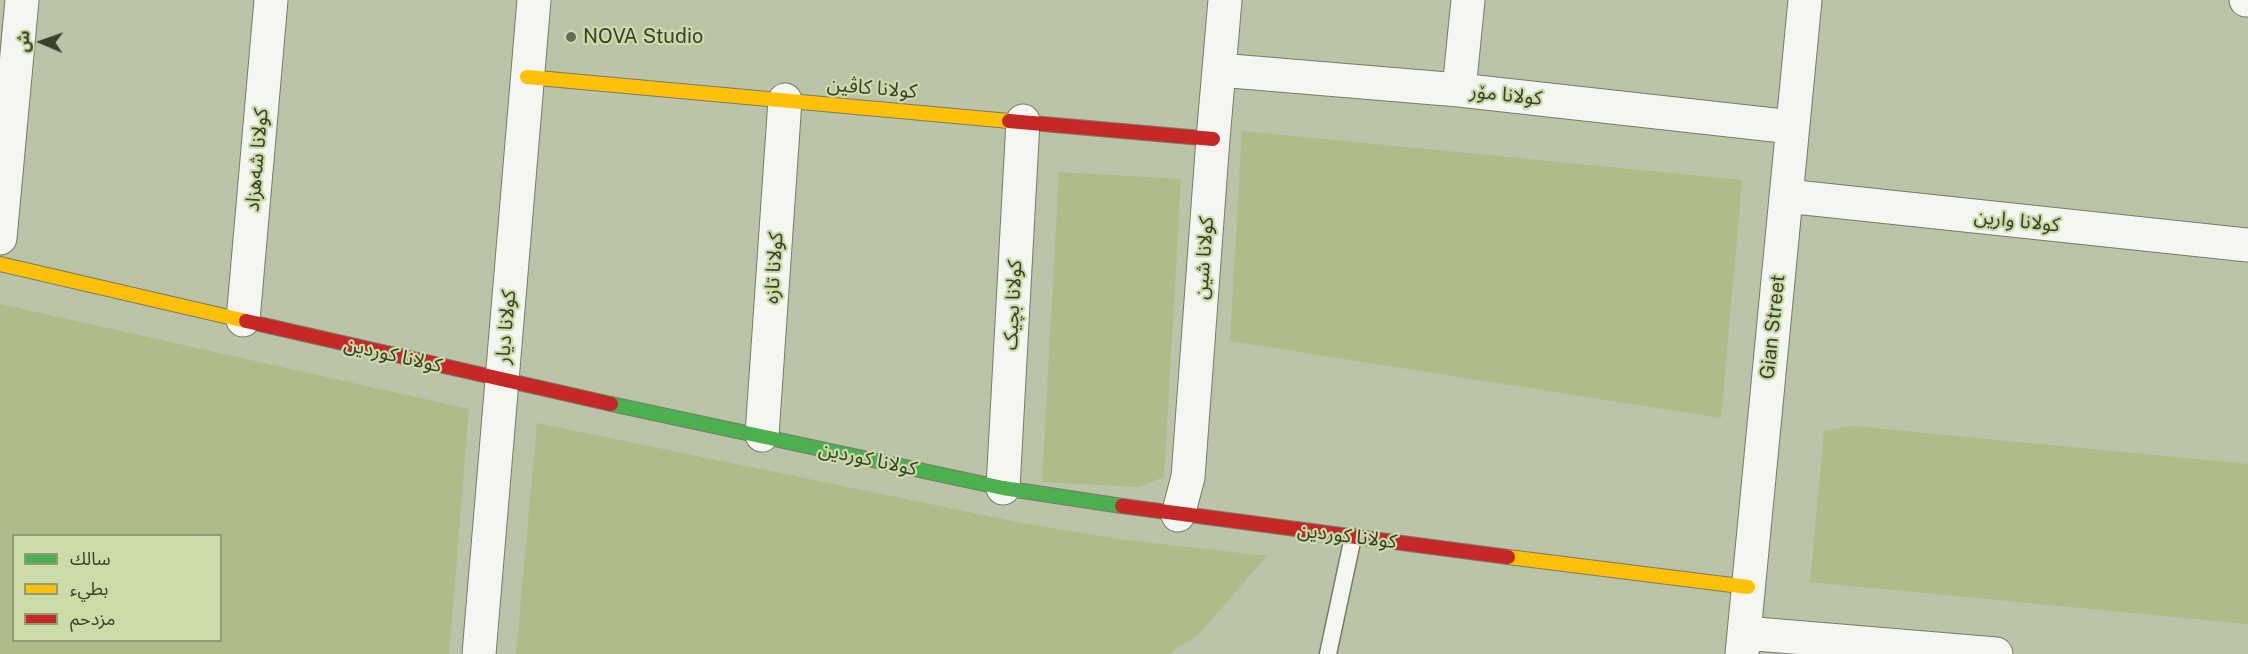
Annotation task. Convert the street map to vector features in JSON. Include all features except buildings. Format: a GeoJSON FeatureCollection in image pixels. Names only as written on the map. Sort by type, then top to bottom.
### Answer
{"type":"FeatureCollection","features":[{"type":"Feature","properties":{"kind":"street"},"geometry":{"type":"LineString","coordinates":[[0,238],[22,0]]}},
{"type":"Feature","properties":{"kind":"street","name":"کولانا شەهزاد"},"geometry":{"type":"LineString","coordinates":[[243,320],[271,0]]}},
{"type":"Feature","properties":{"kind":"street","name":"کولانا دیار"},"geometry":{"type":"LineString","coordinates":[[479,654],[534,0]]}},
{"type":"Feature","properties":{"kind":"street","name":"کولانا شین"},"geometry":{"type":"LineString","coordinates":[[1178,515],[1188,477],[1225,0]]}},
{"type":"Feature","properties":{"kind":"street"},"geometry":{"type":"LineString","coordinates":[[1459,90],[1468,0]]}},
{"type":"Feature","properties":{"kind":"street","name":"Gian Street"},"geometry":{"type":"LineString","coordinates":[[1743,644],[1805,0]]}},
{"type":"Feature","properties":{"kind":"street","name":"کولانا مۆر"},"geometry":{"type":"LineString","coordinates":[[1219,70],[1459,90],[1792,128]]}},
{"type":"Feature","properties":{"kind":"street","name":"کولانا کاڤین"},"geometry":{"type":"LineString","coordinates":[[527,77],[1213,139]]}},
{"type":"Feature","properties":{"kind":"street","name":"کولانا تازە"},"geometry":{"type":"LineString","coordinates":[[762,435],[785,100]]}},
{"type":"Feature","properties":{"kind":"street","name":"کولانا بچیک"},"geometry":{"type":"LineString","coordinates":[[1003,488],[1023,122]]}},
{"type":"Feature","properties":{"kind":"street","name":"کولانا وارین"},"geometry":{"type":"LineString","coordinates":[[1786,196],[2248,245]]}},
{"type":"Feature","properties":{"kind":"street","name":"کولانا کوردین"},"geometry":{"type":"LineString","coordinates":[[0,264],[501,380],[1003,488],[1178,515],[1748,587]]}},
{"type":"Feature","properties":{"kind":"street"},"geometry":{"type":"LineString","coordinates":[[1743,644],[1996,654]]}},
{"type":"Feature","properties":{"kind":"lane"},"geometry":{"type":"LineString","coordinates":[[1328,654],[1353,537]]}},
{"type":"Feature","properties":{"kind":"green space"},"geometry":{"type":"Polygon","coordinates":[[[1242,131],[1742,180],[1721,418],[1230,341],[1242,131]]]}},
{"type":"Feature","properties":{"kind":"green space"},"geometry":{"type":"Polygon","coordinates":[[[1059,172],[1181,179],[1164,477],[1138,487],[1042,482],[1059,172]]]}},
{"type":"Feature","properties":{"kind":"green space"},"geometry":{"type":"Polygon","coordinates":[[[0,304],[469,409],[449,654],[0,654],[0,304]]]}},
{"type":"Feature","properties":{"kind":"green space"},"geometry":{"type":"Polygon","coordinates":[[[537,423],[1027,524],[1126,540],[1267,556],[1198,635],[1168,654],[516,654],[537,423]]]}},
{"type":"Feature","properties":{"kind":"green space"},"geometry":{"type":"Polygon","coordinates":[[[1852,426],[2248,464],[2248,624],[1810,582],[1824,431],[1852,426]]]}},
{"type":"Feature","properties":{"kind":"traffic: fast"},"geometry":{"type":"LineString","coordinates":[[611,404],[1003,488],[1122,506]]}},
{"type":"Feature","properties":{"kind":"traffic: slow"},"geometry":{"type":"LineString","coordinates":[[527,77],[1009,121]]}},
{"type":"Feature","properties":{"kind":"traffic: slow"},"geometry":{"type":"LineString","coordinates":[[0,264],[246,321]]}},
{"type":"Feature","properties":{"kind":"traffic: slow"},"geometry":{"type":"LineString","coordinates":[[1508,557],[1748,587]]}},
{"type":"Feature","properties":{"kind":"traffic: jam"},"geometry":{"type":"LineString","coordinates":[[1009,121],[1213,139]]}},
{"type":"Feature","properties":{"kind":"traffic: jam"},"geometry":{"type":"LineString","coordinates":[[246,321],[611,404]]}},
{"type":"Feature","properties":{"kind":"traffic: jam"},"geometry":{"type":"LineString","coordinates":[[1122,506],[1508,557]]}},
{"type":"Feature","properties":{"kind":"place","name":"NOVA Studio"},"geometry":{"type":"Point","coordinates":[571,37]}}]}
